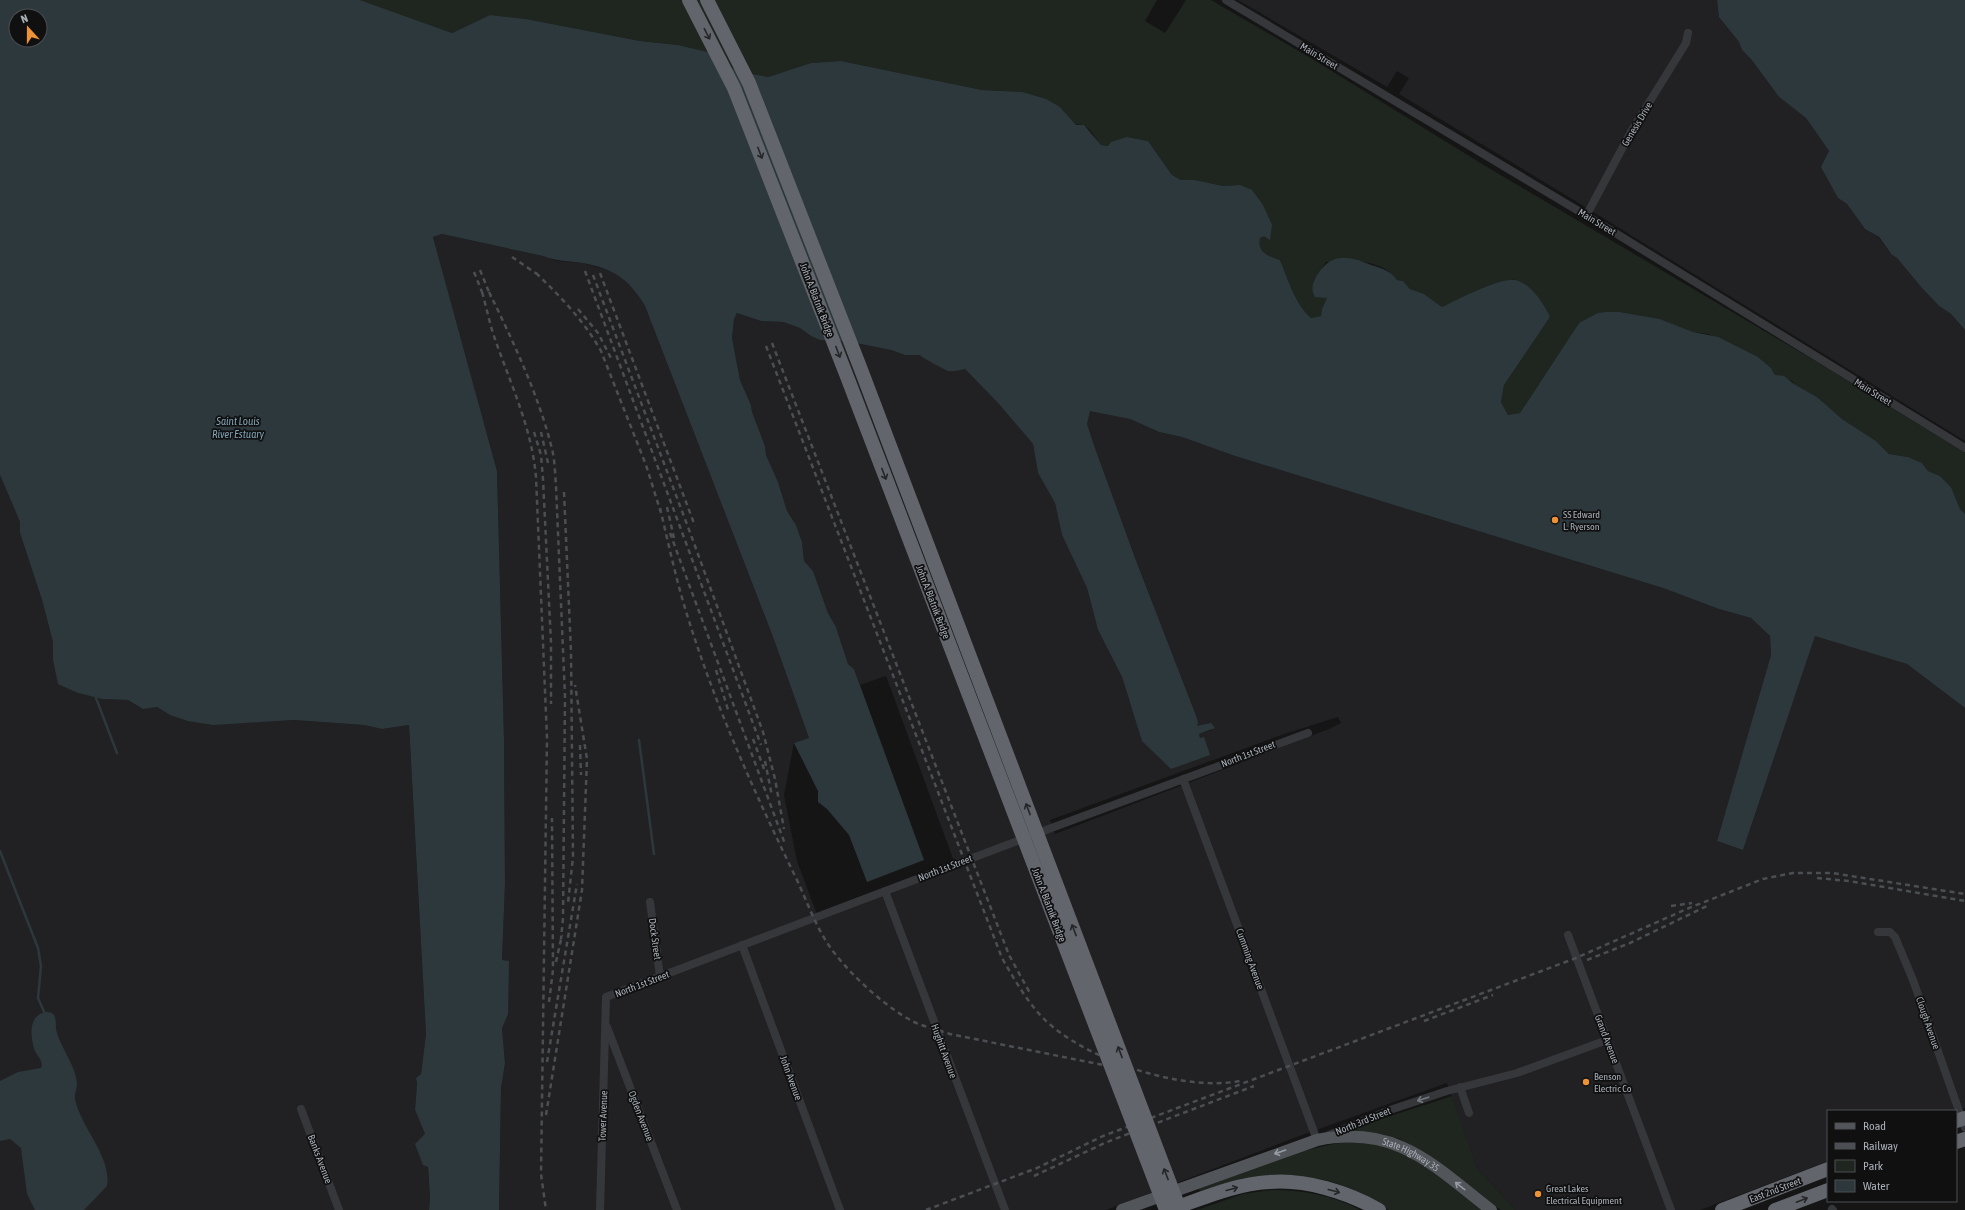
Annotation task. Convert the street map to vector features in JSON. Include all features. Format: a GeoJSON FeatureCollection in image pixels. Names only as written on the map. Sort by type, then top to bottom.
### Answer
{"type":"FeatureCollection","features":[{"type":"Feature","properties":{"kind":"highway","name":"John A. Blatnik Bridge"},"geometry":{"type":"LineString","coordinates":[[689,0],[734,88],[846,374],[1166,1210]]}},
{"type":"Feature","properties":{"kind":"highway","name":"John A. Blatnik Bridge"},"geometry":{"type":"LineString","coordinates":[[707,0],[749,83],[866,382],[1180,1210]]}},
{"type":"Feature","properties":{"kind":"highway","name":"East 2nd Street"},"geometry":{"type":"LineString","coordinates":[[1722,1210],[1827,1170]]}},
{"type":"Feature","properties":{"kind":"highway"},"geometry":{"type":"LineString","coordinates":[[1169,1210],[1228,1190],[1247,1185],[1269,1182],[1298,1183],[1338,1192],[1374,1208]]}},
{"type":"Feature","properties":{"kind":"highway","name":"East 2nd Street"},"geometry":{"type":"LineString","coordinates":[[1775,1210],[1827,1190]]}},
{"type":"Feature","properties":{"kind":"main road","name":"State Highway 35"},"geometry":{"type":"LineString","coordinates":[[1317,1140],[1334,1137],[1362,1136],[1409,1149],[1435,1166],[1491,1210]]}},
{"type":"Feature","properties":{"kind":"main road","name":"North 3rd Street"},"geometry":{"type":"LineString","coordinates":[[1122,1210],[1317,1140]]}},
{"type":"Feature","properties":{"kind":"street","name":"Main Street"},"geometry":{"type":"LineString","coordinates":[[1226,0],[1586,216],[1965,448]]}},
{"type":"Feature","properties":{"kind":"street","name":"Genesis Drive"},"geometry":{"type":"LineString","coordinates":[[1586,216],[1632,130],[1686,44],[1688,33]]}},
{"type":"Feature","properties":{"kind":"street","name":"North 1st Street"},"geometry":{"type":"LineString","coordinates":[[605,1022],[606,997],[1308,733]]}},
{"type":"Feature","properties":{"kind":"street","name":"Cumming Avenue"},"geometry":{"type":"LineString","coordinates":[[1183,779],[1317,1140]]}},
{"type":"Feature","properties":{"kind":"street","name":"Hughitt Avenue"},"geometry":{"type":"LineString","coordinates":[[885,891],[1004,1210]]}},
{"type":"Feature","properties":{"kind":"street","name":"Dock Street"},"geometry":{"type":"LineString","coordinates":[[650,902],[660,976]]}},
{"type":"Feature","properties":{"kind":"street","name":"Clough Avenue"},"geometry":{"type":"LineString","coordinates":[[1878,932],[1890,932],[1895,937],[1913,980],[1962,1121]]}},
{"type":"Feature","properties":{"kind":"street","name":"Grand Avenue"},"geometry":{"type":"LineString","coordinates":[[1568,936],[1672,1210]]}},
{"type":"Feature","properties":{"kind":"street","name":"John Avenue"},"geometry":{"type":"LineString","coordinates":[[742,945],[840,1210]]}},
{"type":"Feature","properties":{"kind":"street","name":"Tower Avenue"},"geometry":{"type":"LineString","coordinates":[[600,1210],[605,1022]]}},
{"type":"Feature","properties":{"kind":"street","name":"Ogden Avenue"},"geometry":{"type":"LineString","coordinates":[[605,1022],[677,1210]]}},
{"type":"Feature","properties":{"kind":"street","name":"North 3rd Street"},"geometry":{"type":"LineString","coordinates":[[1317,1140],[1373,1116],[1460,1087],[1517,1073],[1607,1040]]}},
{"type":"Feature","properties":{"kind":"street"},"geometry":{"type":"LineString","coordinates":[[1460,1087],[1469,1113]]}},
{"type":"Feature","properties":{"kind":"street","name":"Banks Avenue"},"geometry":{"type":"LineString","coordinates":[[301,1109],[340,1210]]}},
{"type":"Feature","properties":{"kind":"shaded area"},"geometry":{"type":"Polygon","coordinates":[[[1238,0],[1717,0],[1719,17],[1739,42],[1742,50],[1751,59],[1779,97],[1806,118],[1829,151],[1838,198],[1847,204],[1865,229],[1878,237],[1921,287],[1939,306],[1951,314],[1965,330],[1965,441],[1399,94],[1409,78],[1397,71],[1387,87],[1238,0]]]}},
{"type":"Feature","properties":{"kind":"shaded area"},"geometry":{"type":"Polygon","coordinates":[[[442,234],[543,256],[557,261],[582,263],[613,271],[633,287],[645,306],[773,637],[809,738],[794,743],[784,795],[797,861],[818,917],[955,864],[886,676],[860,685],[854,669],[848,664],[836,627],[828,613],[813,571],[804,561],[802,542],[796,525],[787,511],[778,482],[766,455],[765,446],[752,412],[751,405],[740,380],[732,338],[734,319],[737,313],[761,321],[783,322],[800,328],[811,336],[832,341],[846,341],[891,350],[905,355],[920,355],[948,371],[965,369],[998,403],[1033,444],[1038,473],[1055,503],[1062,535],[1087,588],[1098,630],[1122,677],[1129,700],[1171,769],[1204,737],[1200,738],[1199,734],[1212,730],[1202,726],[1196,726],[1198,723],[1197,718],[1137,563],[1095,448],[1087,424],[1090,410],[1130,419],[1159,432],[1182,437],[1235,456],[1663,588],[1719,609],[1751,618],[1770,636],[1771,655],[1717,841],[1743,850],[1815,635],[1907,664],[1965,708],[1965,1108],[1957,1111],[1827,1110],[1827,1161],[1700,1210],[1516,1210],[1477,1168],[1447,1083],[1294,1138],[1106,1210],[499,1210],[501,1089],[505,1063],[502,1028],[509,962],[502,960],[505,884],[504,739],[497,471],[433,237],[442,234]],[[1338,717],[1284,734],[1050,820],[1055,834],[1329,729],[1341,723],[1338,717]]]}},
{"type":"Feature","properties":{"kind":"shaded area"},"geometry":{"type":"Polygon","coordinates":[[[0,475],[20,522],[20,533],[42,600],[53,642],[53,660],[58,680],[78,693],[102,699],[128,700],[143,709],[157,707],[170,715],[237,723],[294,720],[364,725],[382,729],[409,725],[426,1034],[421,1074],[416,1078],[415,1110],[425,1134],[430,1198],[429,1210],[0,1210],[0,475]]]}},
{"type":"Feature","properties":{"kind":"green space"},"geometry":{"type":"Polygon","coordinates":[[[360,0],[1157,0],[1145,21],[1165,33],[1186,0],[1211,0],[1314,60],[1482,164],[1817,362],[1965,453],[1965,514],[1960,509],[1951,487],[1940,476],[1928,471],[1922,463],[1908,457],[1889,454],[1876,441],[1842,419],[1817,397],[1794,384],[1792,381],[1775,375],[1771,368],[1758,357],[1708,334],[1693,332],[1660,319],[1620,312],[1579,323],[1520,413],[1508,415],[1501,402],[1504,385],[1550,317],[1514,279],[1493,284],[1442,307],[1424,294],[1410,289],[1403,281],[1397,280],[1383,268],[1374,264],[1355,261],[1326,262],[1321,269],[1328,297],[1322,309],[1321,316],[1311,318],[1296,299],[1280,260],[1265,253],[1260,247],[1260,238],[1270,232],[1270,221],[1261,207],[1240,185],[1223,186],[1195,180],[1181,180],[1172,175],[1148,141],[1127,137],[1108,146],[1101,145],[1087,128],[1076,125],[1060,107],[1022,92],[982,90],[841,61],[811,63],[768,77],[737,71],[708,52],[678,45],[640,41],[526,19],[490,15],[452,33],[360,0]]]}},
{"type":"Feature","properties":{"kind":"green space"},"geometry":{"type":"Polygon","coordinates":[[[1452,1096],[1477,1168],[1516,1210],[1501,1210],[1433,1158],[1400,1139],[1382,1134],[1351,1130],[1452,1096]]]}},
{"type":"Feature","properties":{"kind":"green space"},"geometry":{"type":"Polygon","coordinates":[[[1349,1142],[1382,1146],[1412,1157],[1442,1178],[1481,1210],[1389,1210],[1359,1192],[1342,1185],[1325,1180],[1292,1175],[1244,1178],[1200,1191],[1198,1188],[1291,1154],[1349,1142]]]}},
{"type":"Feature","properties":{"kind":"green space"},"geometry":{"type":"Polygon","coordinates":[[[1271,1190],[1317,1194],[1360,1210],[1197,1210],[1243,1194],[1271,1190]]]}},
{"type":"Feature","properties":{"kind":"water","name":"Saint Louis River Estuary"},"geometry":{"type":"Polygon","coordinates":[[[0,0],[360,0],[452,33],[490,15],[526,19],[640,41],[678,45],[708,52],[737,71],[768,77],[811,63],[841,61],[982,90],[1022,92],[1046,99],[1060,107],[1076,125],[1084,125],[1101,145],[1108,146],[1111,142],[1127,137],[1148,141],[1172,175],[1181,180],[1195,180],[1223,186],[1240,185],[1252,190],[1263,205],[1272,225],[1270,240],[1264,236],[1260,238],[1260,247],[1265,253],[1280,260],[1296,299],[1311,318],[1321,316],[1322,309],[1327,298],[1315,297],[1312,287],[1316,277],[1327,263],[1340,258],[1355,259],[1385,270],[1397,280],[1403,281],[1410,289],[1424,294],[1442,307],[1489,285],[1499,282],[1515,280],[1527,286],[1536,295],[1550,317],[1504,385],[1501,402],[1508,415],[1520,413],[1579,323],[1598,313],[1620,312],[1660,319],[1693,332],[1718,337],[1758,357],[1771,368],[1775,375],[1784,376],[1794,384],[1817,397],[1842,419],[1876,441],[1889,454],[1908,457],[1922,463],[1928,471],[1940,476],[1951,487],[1960,509],[1965,514],[1965,708],[1907,664],[1815,636],[1743,850],[1717,841],[1771,655],[1770,636],[1751,618],[1719,609],[1663,588],[1235,456],[1182,437],[1159,432],[1130,419],[1090,411],[1087,424],[1095,448],[1137,563],[1197,718],[1197,726],[1211,723],[1215,728],[1199,734],[1200,738],[1204,737],[1210,755],[1171,769],[1142,741],[1122,677],[1098,630],[1087,588],[1062,535],[1055,503],[1038,473],[1033,444],[998,403],[965,369],[948,371],[920,355],[905,355],[891,350],[846,341],[820,340],[811,336],[800,328],[783,322],[761,321],[737,313],[734,319],[732,338],[740,380],[751,405],[752,412],[765,446],[766,455],[778,482],[787,511],[796,525],[802,542],[804,561],[813,571],[828,613],[836,627],[848,664],[854,669],[924,860],[867,882],[849,835],[827,809],[818,802],[818,791],[794,743],[809,738],[773,637],[645,306],[626,282],[619,276],[603,268],[582,263],[562,261],[442,234],[433,237],[497,471],[504,739],[505,884],[502,960],[509,961],[508,1014],[502,1028],[505,1063],[501,1089],[499,1210],[429,1210],[430,1198],[428,1167],[423,1165],[415,1144],[425,1134],[415,1110],[416,1078],[421,1074],[426,1034],[409,725],[382,729],[364,725],[294,720],[213,725],[188,721],[170,715],[157,707],[143,709],[128,700],[102,699],[78,693],[58,684],[53,660],[53,642],[42,600],[20,533],[20,522],[0,475],[0,0]]]}},
{"type":"Feature","properties":{"kind":"water"},"geometry":{"type":"Polygon","coordinates":[[[1717,0],[1965,0],[1965,330],[1951,314],[1939,306],[1921,287],[1897,258],[1892,255],[1879,237],[1865,229],[1847,204],[1838,198],[1821,167],[1829,151],[1806,118],[1779,97],[1751,59],[1742,50],[1739,42],[1719,17],[1717,0]]]}},
{"type":"Feature","properties":{"kind":"water"},"geometry":{"type":"Polygon","coordinates":[[[46,1012],[53,1014],[55,1017],[57,1033],[72,1064],[76,1077],[77,1084],[75,1099],[78,1110],[101,1153],[105,1164],[107,1186],[84,1210],[35,1210],[27,1194],[21,1148],[10,1139],[0,1141],[0,1081],[18,1072],[41,1068],[41,1060],[34,1048],[32,1026],[36,1017],[46,1012]]]}},
{"type":"Feature","properties":{"kind":"waterway"},"geometry":{"type":"LineString","coordinates":[[96,698],[117,753]]}},
{"type":"Feature","properties":{"kind":"waterway"},"geometry":{"type":"LineString","coordinates":[[639,740],[654,854]]}},
{"type":"Feature","properties":{"kind":"waterway"},"geometry":{"type":"LineString","coordinates":[[0,851],[38,948],[41,966],[38,998],[45,1014]]}},
{"type":"Feature","properties":{"kind":"railway"},"geometry":{"type":"LineString","coordinates":[[512,257],[540,276]]}},
{"type":"Feature","properties":{"kind":"railway"},"geometry":{"type":"LineString","coordinates":[[480,270],[491,297]]}},
{"type":"Feature","properties":{"kind":"railway"},"geometry":{"type":"LineString","coordinates":[[585,271],[761,745]]}},
{"type":"Feature","properties":{"kind":"railway"},"geometry":{"type":"LineString","coordinates":[[474,272],[484,297]]}},
{"type":"Feature","properties":{"kind":"railway"},"geometry":{"type":"LineString","coordinates":[[536,273],[572,310],[601,351],[646,465],[661,513]]}},
{"type":"Feature","properties":{"kind":"railway"},"geometry":{"type":"LineString","coordinates":[[600,273],[695,526]]}},
{"type":"Feature","properties":{"kind":"railway"},"geometry":{"type":"LineString","coordinates":[[593,275],[691,535],[763,732],[775,779],[784,829]]}},
{"type":"Feature","properties":{"kind":"railway"},"geometry":{"type":"LineString","coordinates":[[482,292],[494,336],[526,425],[534,460],[536,477],[547,738],[541,1174],[546,1210]]}},
{"type":"Feature","properties":{"kind":"railway"},"geometry":{"type":"LineString","coordinates":[[489,292],[533,389],[547,429],[554,463],[565,697],[563,918],[561,939]]}},
{"type":"Feature","properties":{"kind":"railway"},"geometry":{"type":"LineString","coordinates":[[578,309],[598,333],[612,360]]}},
{"type":"Feature","properties":{"kind":"railway"},"geometry":{"type":"LineString","coordinates":[[772,343],[1009,955],[1031,995]]}},
{"type":"Feature","properties":{"kind":"railway"},"geometry":{"type":"LineString","coordinates":[[766,346],[1002,958],[1021,989],[1043,1018],[1061,1033],[1083,1047],[1108,1059],[1163,1077],[1191,1082],[1217,1083],[1240,1081]]}},
{"type":"Feature","properties":{"kind":"railway"},"geometry":{"type":"LineString","coordinates":[[534,432],[541,455],[543,479],[551,643],[551,704]]}},
{"type":"Feature","properties":{"kind":"railway"},"geometry":{"type":"LineString","coordinates":[[541,432],[548,463]]}},
{"type":"Feature","properties":{"kind":"railway"},"geometry":{"type":"LineString","coordinates":[[564,492],[571,652],[573,857],[568,903]]}},
{"type":"Feature","properties":{"kind":"railway"},"geometry":{"type":"LineString","coordinates":[[667,507],[674,538]]}},
{"type":"Feature","properties":{"kind":"railway"},"geometry":{"type":"LineString","coordinates":[[660,508],[673,565],[685,607],[712,687],[752,785],[814,919],[824,938],[836,955],[852,974],[882,1001],[918,1024],[950,1034],[1123,1069]]}},
{"type":"Feature","properties":{"kind":"railway"},"geometry":{"type":"LineString","coordinates":[[670,533],[785,844]]}},
{"type":"Feature","properties":{"kind":"railway"},"geometry":{"type":"LineString","coordinates":[[716,670],[728,710]]}},
{"type":"Feature","properties":{"kind":"railway"},"geometry":{"type":"LineString","coordinates":[[546,1115],[582,890],[587,759],[575,685]]}},
{"type":"Feature","properties":{"kind":"railway"},"geometry":{"type":"LineString","coordinates":[[753,739],[764,769]]}},
{"type":"Feature","properties":{"kind":"railway"},"geometry":{"type":"LineString","coordinates":[[580,745],[581,775]]}},
{"type":"Feature","properties":{"kind":"railway"},"geometry":{"type":"LineString","coordinates":[[765,761],[772,796]]}},
{"type":"Feature","properties":{"kind":"railway"},"geometry":{"type":"LineString","coordinates":[[549,1002],[553,970],[552,818]]}},
{"type":"Feature","properties":{"kind":"railway"},"geometry":{"type":"LineString","coordinates":[[926,1210],[1037,1168],[1103,1136],[1576,958],[1689,908],[1763,879],[1793,873],[1832,873],[1965,894]]}},
{"type":"Feature","properties":{"kind":"railway"},"geometry":{"type":"LineString","coordinates":[[1817,878],[1849,881],[1965,901]]}},
{"type":"Feature","properties":{"kind":"railway"},"geometry":{"type":"LineString","coordinates":[[547,1062],[577,884]]}},
{"type":"Feature","properties":{"kind":"railway"},"geometry":{"type":"LineString","coordinates":[[1671,906],[1692,903]]}},
{"type":"Feature","properties":{"kind":"railway"},"geometry":{"type":"LineString","coordinates":[[1587,960],[1630,943],[1707,906]]}},
{"type":"Feature","properties":{"kind":"railway"},"geometry":{"type":"LineString","coordinates":[[556,962],[562,935]]}},
{"type":"Feature","properties":{"kind":"railway"},"geometry":{"type":"LineString","coordinates":[[1424,1021],[1493,995]]}},
{"type":"Feature","properties":{"kind":"railway"},"geometry":{"type":"LineString","coordinates":[[1034,1176],[1107,1142],[1254,1086]]}},
{"type":"Feature","properties":{"kind":"place","name":"SS Edward L. Ryerson"},"geometry":{"type":"Point","coordinates":[1555,520]}},
{"type":"Feature","properties":{"kind":"place","name":"Benson Electric Co"},"geometry":{"type":"Point","coordinates":[1586,1082]}},
{"type":"Feature","properties":{"kind":"place","name":"Great Lakes Electrical Equipment"},"geometry":{"type":"Point","coordinates":[1538,1194]}}]}
